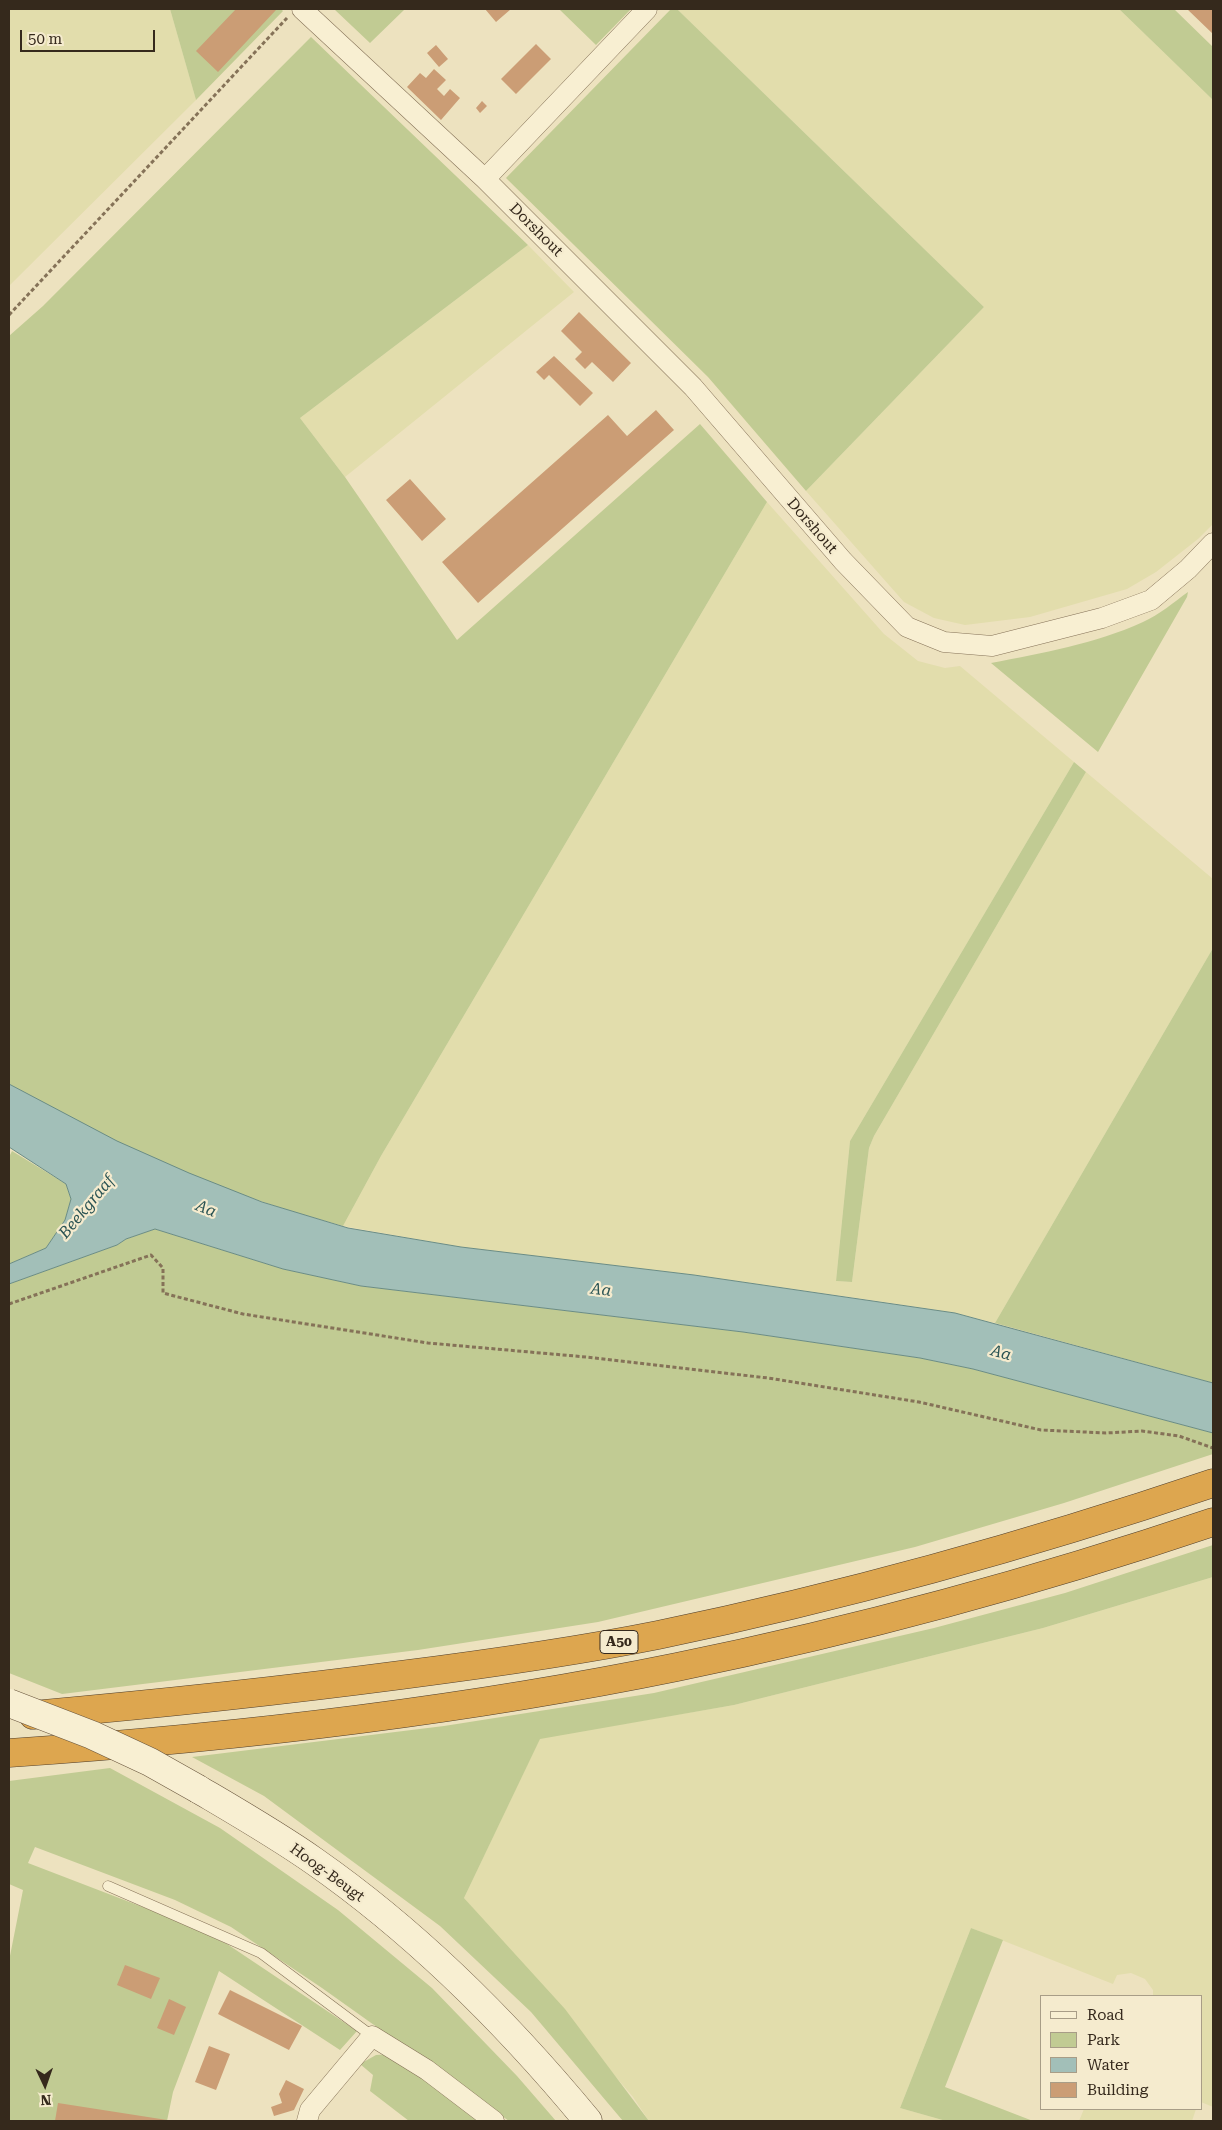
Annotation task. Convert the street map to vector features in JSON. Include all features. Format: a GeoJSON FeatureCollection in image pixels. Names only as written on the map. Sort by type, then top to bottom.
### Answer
{"type":"FeatureCollection","features":[{"type":"Feature","properties":{"kind":"highway","name":"A50"},"geometry":{"type":"LineString","coordinates":[[9,1717],[291,1689],[510,1661],[657,1635],[805,1602],[942,1565],[1098,1522],[1213,1483]]}},
{"type":"Feature","properties":{"kind":"highway","name":"A50"},"geometry":{"type":"LineString","coordinates":[[9,1753],[179,1740],[416,1712],[675,1668],[786,1643],[978,1594],[1144,1545],[1213,1522]]}},
{"type":"Feature","properties":{"kind":"street"},"geometry":{"type":"LineString","coordinates":[[485,179],[646,9]]}},
{"type":"Feature","properties":{"kind":"street","name":"Dorshout"},"geometry":{"type":"LineString","coordinates":[[296,12],[485,179],[693,387],[843,561],[907,627],[944,642],[992,646],[1102,618],[1151,600],[1188,569],[1213,543]]}},
{"type":"Feature","properties":{"kind":"street","name":"Hoog-Beugt"},"geometry":{"type":"LineString","coordinates":[[9,1703],[92,1735],[150,1762],[198,1789],[314,1862],[385,1916],[461,1982],[514,2037],[588,2121]]}},
{"type":"Feature","properties":{"kind":"street"},"geometry":{"type":"LineString","coordinates":[[307,2121],[310,2110],[372,2036],[427,2070],[494,2121]]}},
{"type":"Feature","properties":{"kind":"lane"},"geometry":{"type":"LineString","coordinates":[[108,1886],[261,1953],[372,2036]]}},
{"type":"Feature","properties":{"kind":"path"},"geometry":{"type":"LineString","coordinates":[[9,315],[296,12]]}},
{"type":"Feature","properties":{"kind":"path"},"geometry":{"type":"LineString","coordinates":[[9,1304],[151,1255],[163,1268],[163,1293],[242,1314],[428,1343],[586,1357],[768,1378],[919,1402],[1040,1430],[1106,1433],[1142,1431],[1179,1436],[1213,1448]]}},
{"type":"Feature","properties":{"kind":"shaded area"},"geometry":{"type":"Polygon","coordinates":[[[9,9],[170,9],[196,100],[9,286],[9,9]]]}},
{"type":"Feature","properties":{"kind":"shaded area"},"geometry":{"type":"Polygon","coordinates":[[[677,9],[1119,9],[1213,100],[1213,524],[1198,539],[1156,572],[1127,589],[1030,617],[965,625],[934,618],[904,602],[806,491],[984,307],[677,9]]]}},
{"type":"Feature","properties":{"kind":"shaded area"},"geometry":{"type":"Polygon","coordinates":[[[528,245],[574,292],[345,477],[300,418],[528,245]]]}},
{"type":"Feature","properties":{"kind":"shaded area"},"geometry":{"type":"Polygon","coordinates":[[[767,502],[884,634],[918,661],[945,668],[960,666],[1074,762],[850,1141],[836,1281],[852,1282],[869,1148],[874,1136],[1086,772],[1213,879],[1213,948],[995,1323],[955,1313],[891,1303],[694,1275],[461,1247],[343,1226],[381,1156],[767,502]]]}},
{"type":"Feature","properties":{"kind":"shaded area"},"geometry":{"type":"Polygon","coordinates":[[[1213,1577],[1213,2107],[1202,2102],[1202,1995],[1153,1995],[1153,1990],[1145,1979],[1131,1973],[1117,1975],[1113,1984],[971,1928],[900,2108],[946,2121],[649,2121],[633,2097],[464,1898],[540,1738],[734,1705],[1043,1628],[1213,1577]]]}},
{"type":"Feature","properties":{"kind":"shaded area"},"geometry":{"type":"Polygon","coordinates":[[[1084,2110],[1196,2110],[1192,2121],[1079,2121],[1084,2110]]]}},
{"type":"Feature","properties":{"kind":"green space"},"geometry":{"type":"Polygon","coordinates":[[[170,9],[281,9],[283,11],[196,100],[170,9]]]}},
{"type":"Feature","properties":{"kind":"green space"},"geometry":{"type":"Polygon","coordinates":[[[334,9],[405,9],[370,43],[334,9]]]}},
{"type":"Feature","properties":{"kind":"green space"},"geometry":{"type":"Polygon","coordinates":[[[559,9],[631,9],[596,45],[559,9]]]}},
{"type":"Feature","properties":{"kind":"green space"},"geometry":{"type":"Polygon","coordinates":[[[671,9],[677,9],[984,307],[806,491],[708,377],[506,178],[671,9]]]}},
{"type":"Feature","properties":{"kind":"green space"},"geometry":{"type":"Polygon","coordinates":[[[1119,9],[1174,9],[1213,47],[1213,100],[1119,9]]]}},
{"type":"Feature","properties":{"kind":"green space"},"geometry":{"type":"Polygon","coordinates":[[[311,37],[528,245],[300,418],[345,477],[457,640],[700,424],[767,502],[381,1156],[343,1226],[263,1202],[198,1178],[101,1134],[9,1084],[9,336],[43,306],[311,37]]]}},
{"type":"Feature","properties":{"kind":"green space"},"geometry":{"type":"Polygon","coordinates":[[[1188,592],[1187,597],[1098,752],[991,663],[1068,647],[1125,630],[1155,616],[1188,592]]]}},
{"type":"Feature","properties":{"kind":"green space"},"geometry":{"type":"Polygon","coordinates":[[[1074,762],[1086,772],[874,1136],[869,1148],[852,1282],[836,1281],[850,1141],[1074,762]]]}},
{"type":"Feature","properties":{"kind":"green space"},"geometry":{"type":"Polygon","coordinates":[[[1213,948],[1213,1383],[995,1323],[1213,948]]]}},
{"type":"Feature","properties":{"kind":"green space"},"geometry":{"type":"Polygon","coordinates":[[[12,1151],[66,1184],[71,1199],[65,1220],[46,1248],[9,1264],[9,1157],[12,1151]]]}},
{"type":"Feature","properties":{"kind":"green space"},"geometry":{"type":"Polygon","coordinates":[[[155,1229],[283,1269],[361,1286],[743,1332],[920,1358],[973,1369],[1213,1433],[1213,1454],[1064,1503],[915,1547],[598,1622],[418,1650],[62,1694],[9,1673],[9,1284],[117,1245],[126,1239],[155,1229]]]}},
{"type":"Feature","properties":{"kind":"green space"},"geometry":{"type":"Polygon","coordinates":[[[1213,1545],[1213,1577],[1043,1628],[734,1705],[540,1739],[464,1898],[565,2009],[649,2121],[623,2121],[531,2012],[440,1926],[264,1796],[192,1757],[444,1726],[654,1693],[934,1628],[1065,1593],[1213,1545]]]}},
{"type":"Feature","properties":{"kind":"green space"},"geometry":{"type":"Polygon","coordinates":[[[110,1768],[220,1828],[338,1910],[432,1988],[517,2076],[556,2121],[509,2121],[322,1988],[231,1927],[175,1900],[35,1847],[28,1863],[179,1921],[227,1944],[357,2031],[340,2050],[219,1971],[173,2092],[167,2121],[9,2121],[9,1961],[23,1890],[9,1884],[9,1781],[110,1768]]]}},
{"type":"Feature","properties":{"kind":"green space"},"geometry":{"type":"Polygon","coordinates":[[[971,1928],[1003,1940],[945,2087],[1033,2121],[946,2121],[900,2108],[971,1928]]]}},
{"type":"Feature","properties":{"kind":"green space"},"geometry":{"type":"Polygon","coordinates":[[[391,2054],[482,2121],[409,2121],[370,2091],[373,2075],[360,2064],[376,2055],[391,2054]]]}},
{"type":"Feature","properties":{"kind":"water"},"geometry":{"type":"Polygon","coordinates":[[[9,1084],[117,1141],[189,1173],[262,1202],[348,1228],[461,1247],[694,1275],[955,1313],[1213,1383],[1213,1433],[973,1369],[920,1358],[743,1332],[361,1286],[283,1269],[155,1229],[126,1239],[117,1245],[9,1284],[9,1264],[46,1248],[65,1220],[71,1199],[66,1184],[9,1147],[9,1084]]]}},
{"type":"Feature","properties":{"kind":"building"},"geometry":{"type":"Polygon","coordinates":[[[236,9],[276,10],[218,72],[196,51],[236,9]]]}},
{"type":"Feature","properties":{"kind":"building"},"geometry":{"type":"Polygon","coordinates":[[[485,9],[511,9],[496,22],[485,9]]]}},
{"type":"Feature","properties":{"kind":"building"},"geometry":{"type":"Polygon","coordinates":[[[1187,9],[1213,9],[1213,34],[1187,9]]]}},
{"type":"Feature","properties":{"kind":"building"},"geometry":{"type":"Polygon","coordinates":[[[536,44],[551,59],[516,94],[501,79],[536,44]]]}},
{"type":"Feature","properties":{"kind":"building"},"geometry":{"type":"Polygon","coordinates":[[[436,45],[448,59],[439,67],[427,53],[436,45]]]}},
{"type":"Feature","properties":{"kind":"building"},"geometry":{"type":"Polygon","coordinates":[[[434,69],[446,80],[437,89],[444,96],[450,89],[460,98],[441,120],[407,87],[420,73],[426,78],[434,69]]]}},
{"type":"Feature","properties":{"kind":"building"},"geometry":{"type":"Polygon","coordinates":[[[482,101],[487,106],[480,113],[476,108],[482,101]]]}},
{"type":"Feature","properties":{"kind":"building"},"geometry":{"type":"Polygon","coordinates":[[[579,312],[631,363],[613,382],[592,362],[585,369],[575,359],[582,352],[561,331],[579,312]]]}},
{"type":"Feature","properties":{"kind":"building"},"geometry":{"type":"Polygon","coordinates":[[[554,356],[593,393],[580,406],[549,375],[544,380],[536,372],[554,356]]]}},
{"type":"Feature","properties":{"kind":"building"},"geometry":{"type":"Polygon","coordinates":[[[656,410],[674,430],[478,603],[442,562],[608,415],[627,436],[656,410]]]}},
{"type":"Feature","properties":{"kind":"building"},"geometry":{"type":"Polygon","coordinates":[[[410,479],[446,519],[422,541],[386,500],[410,479]]]}},
{"type":"Feature","properties":{"kind":"building"},"geometry":{"type":"Polygon","coordinates":[[[125,1965],[160,1978],[151,1999],[117,1985],[125,1965]]]}},
{"type":"Feature","properties":{"kind":"building"},"geometry":{"type":"Polygon","coordinates":[[[230,1990],[302,2026],[289,2050],[218,2014],[230,1990]]]}},
{"type":"Feature","properties":{"kind":"building"},"geometry":{"type":"Polygon","coordinates":[[[169,1999],[186,2007],[174,2035],[157,2028],[169,1999]]]}},
{"type":"Feature","properties":{"kind":"building"},"geometry":{"type":"Polygon","coordinates":[[[209,2046],[230,2054],[216,2090],[195,2082],[209,2046]]]}},
{"type":"Feature","properties":{"kind":"building"},"geometry":{"type":"Polygon","coordinates":[[[286,2080],[304,2089],[294,2110],[274,2116],[271,2107],[282,2103],[279,2094],[286,2080]]]}},
{"type":"Feature","properties":{"kind":"building"},"geometry":{"type":"Polygon","coordinates":[[[58,2103],[167,2120],[167,2121],[55,2121],[58,2103]]]}},
{"type":"Feature","properties":{"kind":"water label","name":"Beekgraaf"},"geometry":{"type":"Point","coordinates":[87,1207]}},
{"type":"Feature","properties":{"kind":"water label","name":"Aa"},"geometry":{"type":"Point","coordinates":[206,1209]}},
{"type":"Feature","properties":{"kind":"water label","name":"Aa"},"geometry":{"type":"Point","coordinates":[601,1290]}},
{"type":"Feature","properties":{"kind":"water label","name":"Aa"},"geometry":{"type":"Point","coordinates":[1001,1353]}}]}
